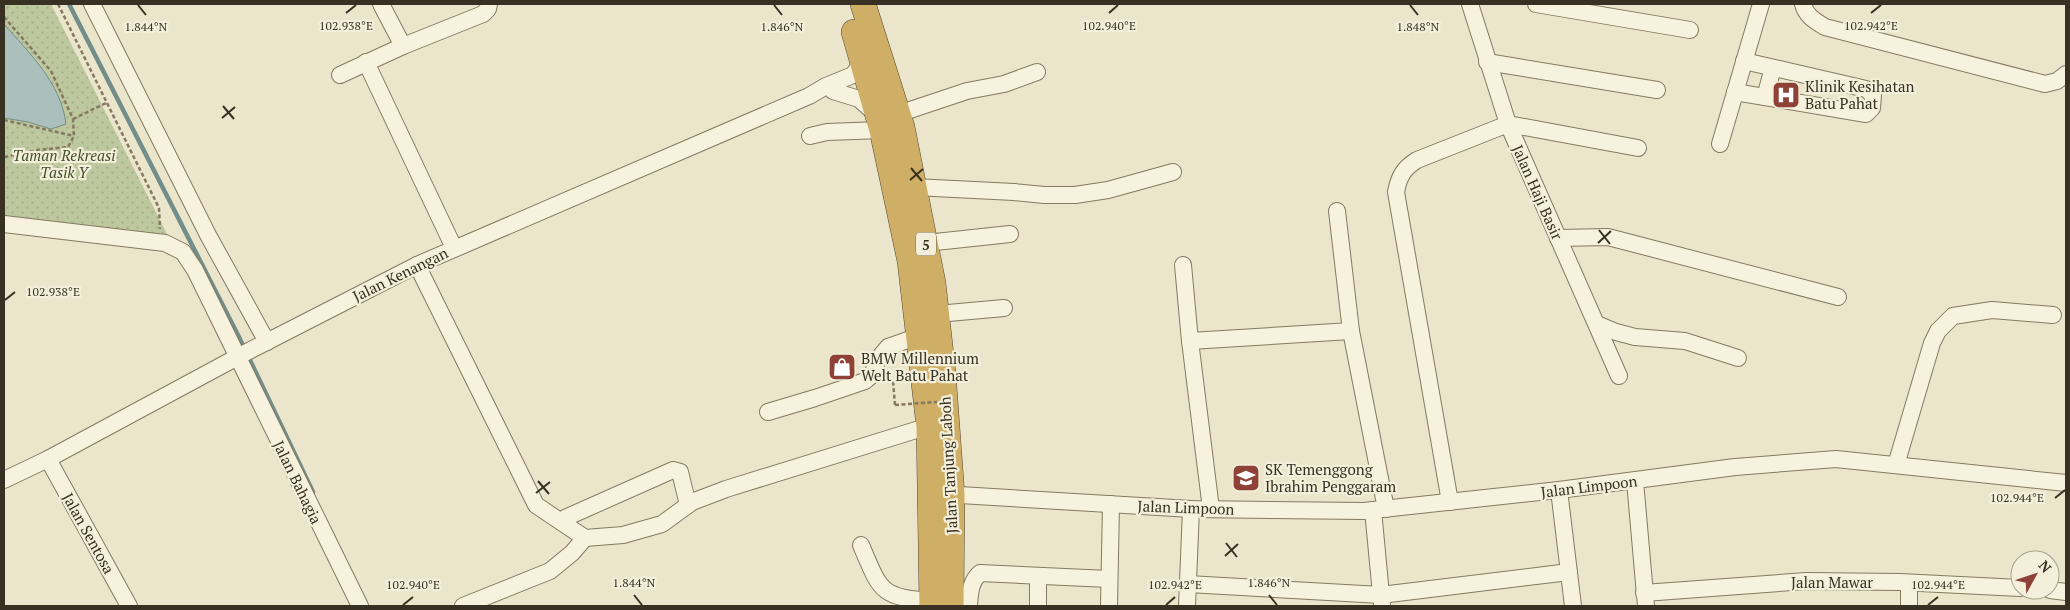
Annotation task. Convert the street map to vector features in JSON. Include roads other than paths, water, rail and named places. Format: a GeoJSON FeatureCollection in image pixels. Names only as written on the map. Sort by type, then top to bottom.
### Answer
{"type":"FeatureCollection","features":[{"type":"Feature","properties":{"kind":"highway","name":"Jalan Tanjung Laboh"},"geometry":{"type":"LineString","coordinates":[[845,4],[872,73],[886,120],[914,187],[926,243],[937,314],[947,416],[938,604]]}},
{"type":"Feature","properties":{"kind":"highway","name":"Jalan Tanjung Laboh"},"geometry":{"type":"LineString","coordinates":[[862,4],[872,73]]}},
{"type":"Feature","properties":{"kind":"highway","name":"Jalan Tanjung Laboh"},"geometry":{"type":"LineString","coordinates":[[886,120],[910,261],[929,426],[942,494]]}},
{"type":"Feature","properties":{"kind":"street"},"geometry":{"type":"LineString","coordinates":[[92,4],[208,235],[251,350]]}},
{"type":"Feature","properties":{"kind":"street"},"geometry":{"type":"LineString","coordinates":[[381,4],[403,46]]}},
{"type":"Feature","properties":{"kind":"street"},"geometry":{"type":"LineString","coordinates":[[340,75],[403,46],[483,14],[488,9],[489,4]]}},
{"type":"Feature","properties":{"kind":"street","name":"Jalan Haji Basir"},"geometry":{"type":"LineString","coordinates":[[1470,4],[1508,124],[1619,376]]}},
{"type":"Feature","properties":{"kind":"street"},"geometry":{"type":"LineString","coordinates":[[1536,4],[1690,30]]}},
{"type":"Feature","properties":{"kind":"street"},"geometry":{"type":"LineString","coordinates":[[1720,144],[1761,4]]}},
{"type":"Feature","properties":{"kind":"street"},"geometry":{"type":"LineString","coordinates":[[1803,4],[1812,20],[1825,27],[2045,84],[2057,81],[2066,74]]}},
{"type":"Feature","properties":{"kind":"street"},"geometry":{"type":"LineString","coordinates":[[1735,92],[1866,114],[1872,108],[1873,95],[1866,89],[1744,61]]}},
{"type":"Feature","properties":{"kind":"street"},"geometry":{"type":"LineString","coordinates":[[366,62],[454,248]]}},
{"type":"Feature","properties":{"kind":"street"},"geometry":{"type":"LineString","coordinates":[[1487,62],[1657,90]]}},
{"type":"Feature","properties":{"kind":"street"},"geometry":{"type":"LineString","coordinates":[[1765,97],[1773,68]]}},
{"type":"Feature","properties":{"kind":"street"},"geometry":{"type":"LineString","coordinates":[[810,136],[886,120],[967,91],[1004,84],[1037,72]]}},
{"type":"Feature","properties":{"kind":"street","name":"Jalan Kenangan"},"geometry":{"type":"LineString","coordinates":[[809,96],[833,91],[872,73]]}},
{"type":"Feature","properties":{"kind":"street","name":"Jalan Kenangan"},"geometry":{"type":"LineString","coordinates":[[4,480],[48,459],[251,350],[417,265],[809,96],[826,86],[853,75],[872,73]]}},
{"type":"Feature","properties":{"kind":"street","name":"Jalan Kenangan"},"geometry":{"type":"LineString","coordinates":[[833,91],[859,99],[886,120]]}},
{"type":"Feature","properties":{"kind":"street"},"geometry":{"type":"LineString","coordinates":[[1450,502],[1396,192],[1402,173],[1407,166],[1417,160],[1508,124],[1638,148]]}},
{"type":"Feature","properties":{"kind":"street"},"geometry":{"type":"LineString","coordinates":[[914,187],[1044,195],[1075,195],[1108,190],[1173,172]]}},
{"type":"Feature","properties":{"kind":"street"},"geometry":{"type":"LineString","coordinates":[[1337,211],[1351,330],[1379,509],[1381,601]]}},
{"type":"Feature","properties":{"kind":"street"},"geometry":{"type":"LineString","coordinates":[[4,224],[165,243],[183,252],[251,350]]}},
{"type":"Feature","properties":{"kind":"street"},"geometry":{"type":"LineString","coordinates":[[926,243],[1010,234]]}},
{"type":"Feature","properties":{"kind":"street"},"geometry":{"type":"LineString","coordinates":[[1558,238],[1608,237],[1838,297]]}},
{"type":"Feature","properties":{"kind":"street"},"geometry":{"type":"LineString","coordinates":[[1183,264],[1190,341],[1211,509]]}},
{"type":"Feature","properties":{"kind":"street"},"geometry":{"type":"LineString","coordinates":[[417,265],[536,504],[585,538]]}},
{"type":"Feature","properties":{"kind":"street"},"geometry":{"type":"LineString","coordinates":[[937,314],[1004,308]]}},
{"type":"Feature","properties":{"kind":"street"},"geometry":{"type":"LineString","coordinates":[[1896,464],[1932,343],[1938,331],[1953,316],[1992,310],[2053,315]]}},
{"type":"Feature","properties":{"kind":"street"},"geometry":{"type":"LineString","coordinates":[[1597,324],[1635,337],[1685,341],[1738,358]]}},
{"type":"Feature","properties":{"kind":"street"},"geometry":{"type":"LineString","coordinates":[[1190,341],[1351,330]]}},
{"type":"Feature","properties":{"kind":"street"},"geometry":{"type":"LineString","coordinates":[[768,412],[865,381],[872,374],[884,350],[902,340],[919,336]]}},
{"type":"Feature","properties":{"kind":"street","name":"Jalan Bahagia"},"geometry":{"type":"LineString","coordinates":[[251,350],[360,606]]}},
{"type":"Feature","properties":{"kind":"street"},"geometry":{"type":"LineString","coordinates":[[463,606],[550,571],[585,538],[623,535],[662,524],[688,505],[726,489],[929,426]]}},
{"type":"Feature","properties":{"kind":"street","name":"Jalan Sentosa"},"geometry":{"type":"LineString","coordinates":[[48,459],[129,606]]}},
{"type":"Feature","properties":{"kind":"street","name":"Jalan Limpoon"},"geometry":{"type":"LineString","coordinates":[[942,494],[1191,509],[1379,509],[1559,490],[1735,467],[1836,459],[2066,482]]}},
{"type":"Feature","properties":{"kind":"street"},"geometry":{"type":"LineString","coordinates":[[565,518],[673,470],[680,472],[688,505]]}},
{"type":"Feature","properties":{"kind":"street"},"geometry":{"type":"LineString","coordinates":[[1635,481],[1645,600]]}},
{"type":"Feature","properties":{"kind":"street"},"geometry":{"type":"LineString","coordinates":[[1559,490],[1573,606]]}},
{"type":"Feature","properties":{"kind":"street"},"geometry":{"type":"LineString","coordinates":[[1109,606],[1111,504]]}},
{"type":"Feature","properties":{"kind":"street"},"geometry":{"type":"LineString","coordinates":[[1188,606],[1191,509]]}},
{"type":"Feature","properties":{"kind":"street"},"geometry":{"type":"LineString","coordinates":[[861,545],[875,579],[890,594],[902,599],[938,604]]}},
{"type":"Feature","properties":{"kind":"street"},"geometry":{"type":"LineString","coordinates":[[1188,584],[1381,601],[1568,572]]}},
{"type":"Feature","properties":{"kind":"street"},"geometry":{"type":"LineString","coordinates":[[969,606],[970,590],[975,577],[980,573],[1109,579]]}},
{"type":"Feature","properties":{"kind":"street"},"geometry":{"type":"LineString","coordinates":[[1038,576],[1038,606]]}},
{"type":"Feature","properties":{"kind":"street","name":"Jalan Mawar"},"geometry":{"type":"LineString","coordinates":[[1645,600],[1806,581],[2010,588]]}},
{"type":"Feature","properties":{"kind":"street"},"geometry":{"type":"LineString","coordinates":[[1909,583],[1909,606]]}},
{"type":"Feature","properties":{"kind":"waterway"},"geometry":{"type":"LineString","coordinates":[[69,4],[238,335],[313,492]]}},
{"type":"Feature","properties":{"kind":"place","name":"Klinik Kesihatan Batu Pahat"},"geometry":{"type":"Point","coordinates":[1786,95]}},
{"type":"Feature","properties":{"kind":"place","name":"BMW Millennium Welt Batu Pahat"},"geometry":{"type":"Point","coordinates":[842,367]}},
{"type":"Feature","properties":{"kind":"place","name":"SK Temenggong Ibrahim Penggaram"},"geometry":{"type":"Point","coordinates":[1246,478]}},
{"type":"Feature","properties":{"kind":"park label","name":"Taman Rekreasi Tasik Y"},"geometry":{"type":"Point","coordinates":[64,164]}}]}
